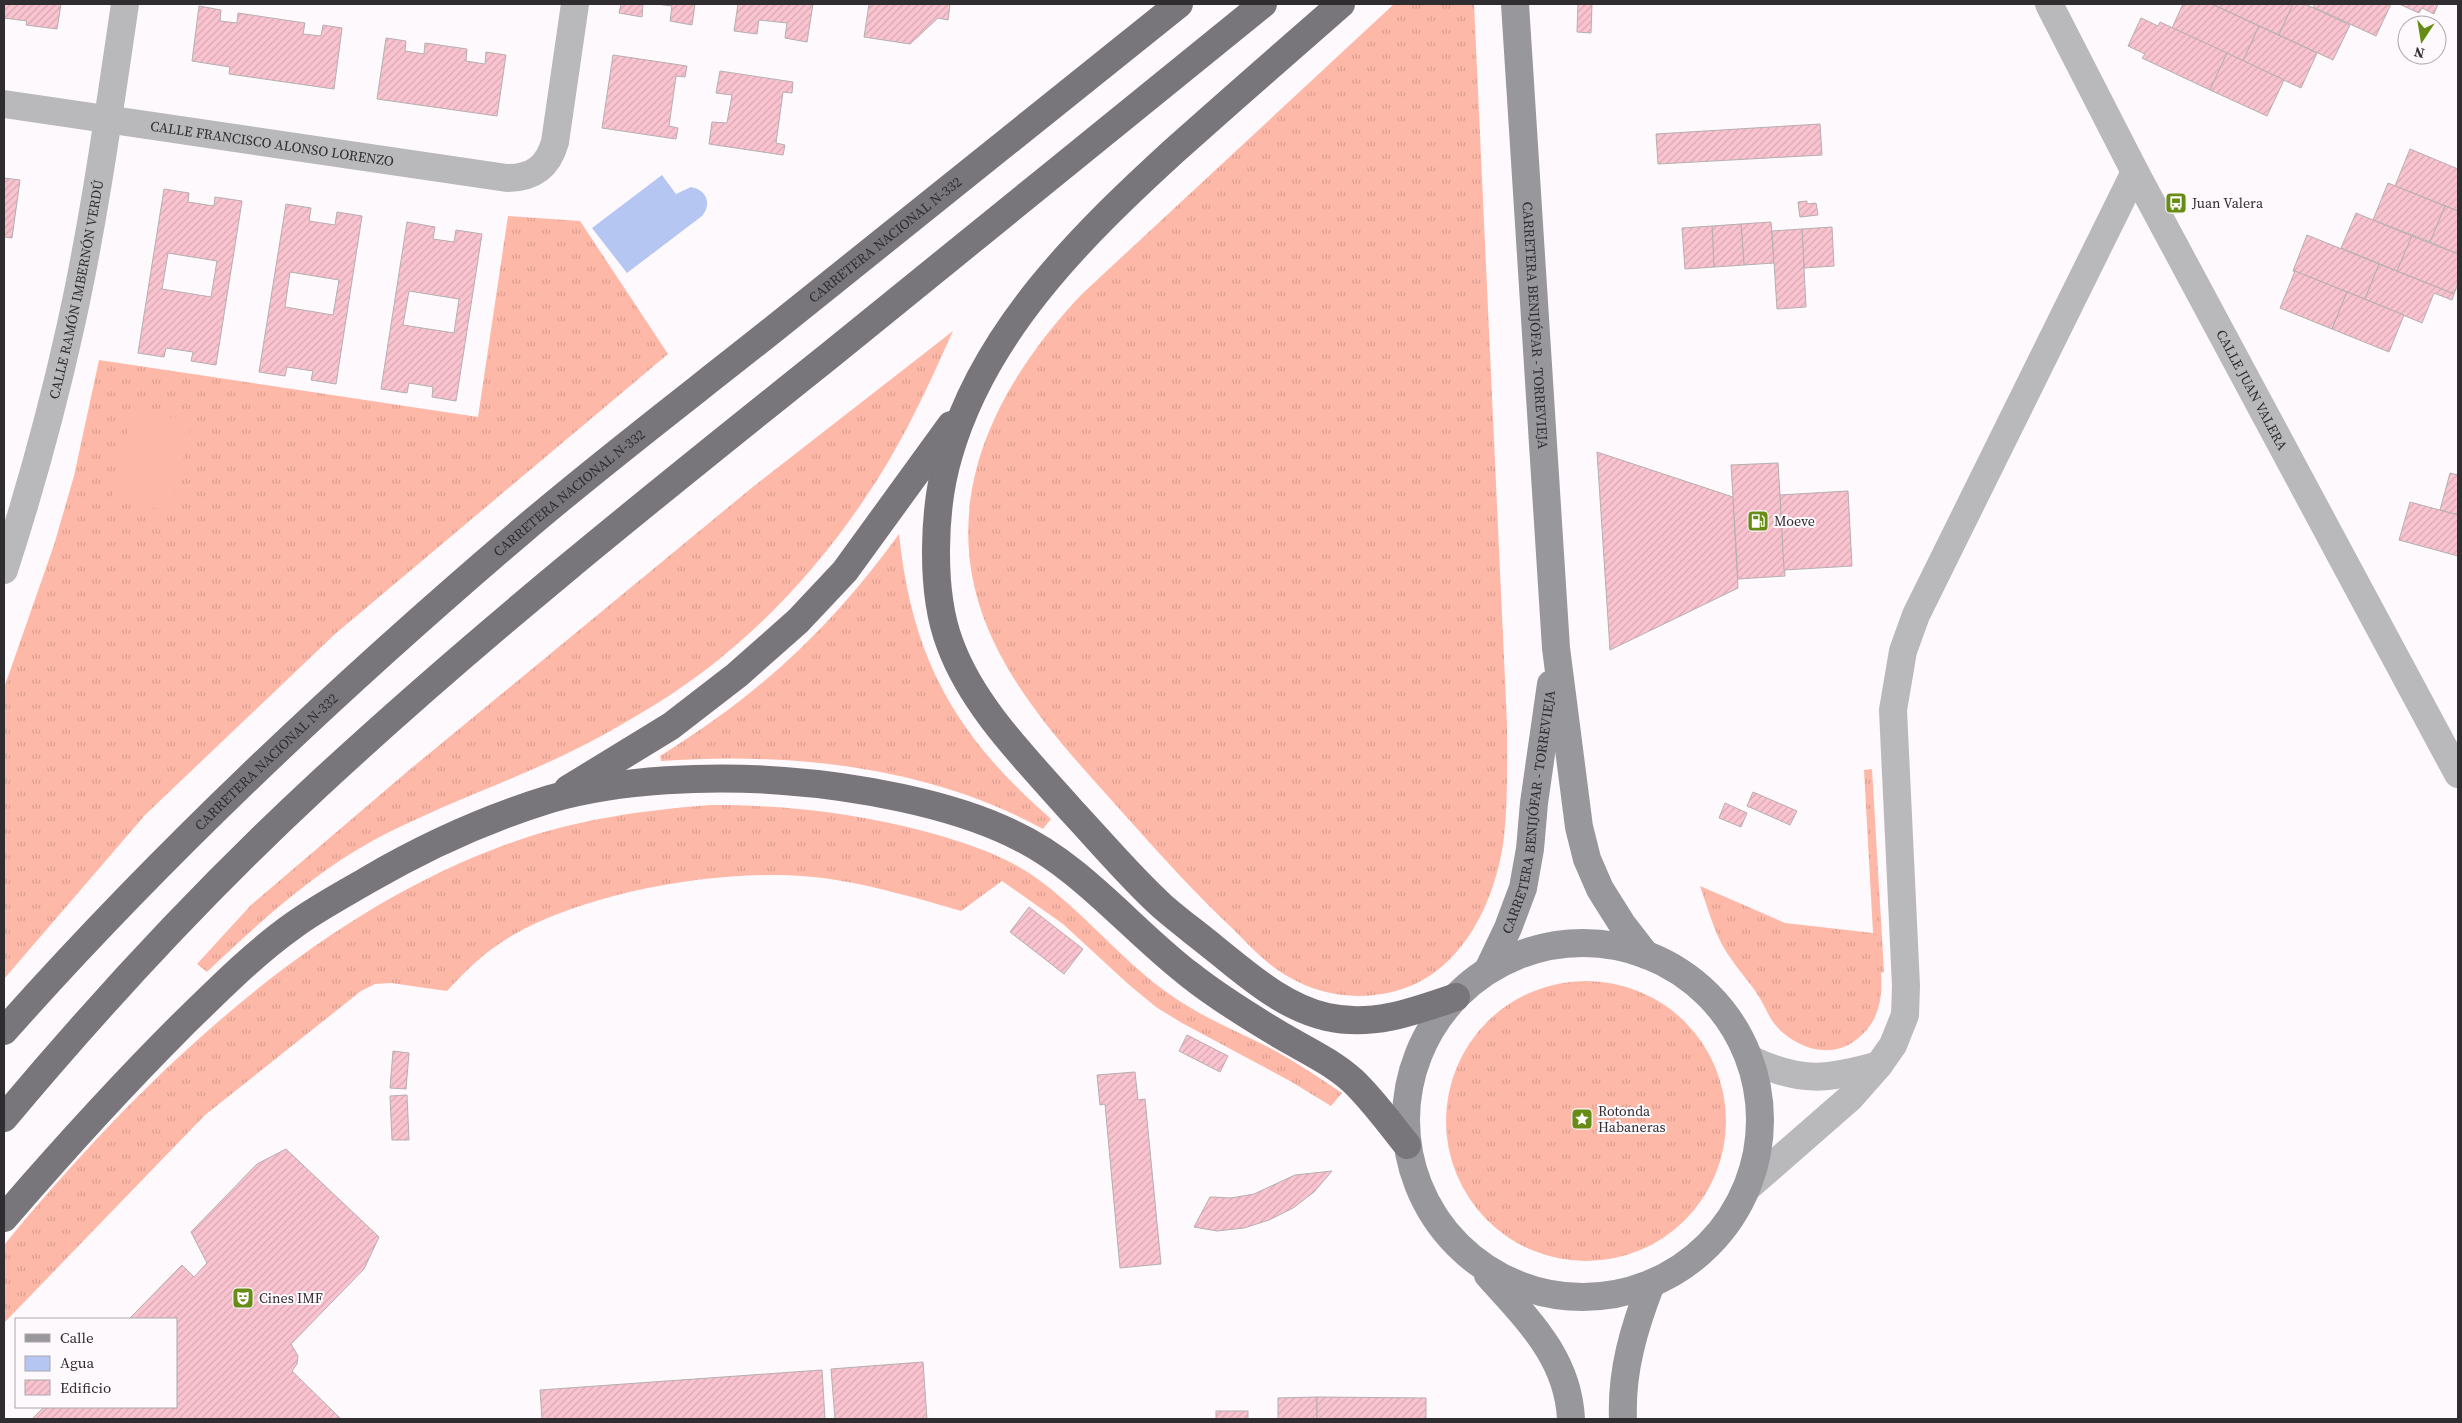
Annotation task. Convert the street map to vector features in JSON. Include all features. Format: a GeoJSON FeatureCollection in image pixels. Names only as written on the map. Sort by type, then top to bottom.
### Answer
{"type":"FeatureCollection","features":[{"type":"Feature","properties":{"kind":"highway","name":"CARRETERA NACIONAL N-332"},"geometry":{"type":"LineString","coordinates":[[4,1031],[73,953],[159,863],[289,739],[398,639],[525,528],[1179,4]]}},
{"type":"Feature","properties":{"kind":"highway"},"geometry":{"type":"LineString","coordinates":[[4,1118],[58,1053],[181,919],[317,786],[585,552],[1263,4]]}},
{"type":"Feature","properties":{"kind":"highway"},"geometry":{"type":"LineString","coordinates":[[554,798],[671,726],[737,675],[798,621],[846,571],[965,405],[994,351],[1036,292],[1119,201],[1341,4]]}},
{"type":"Feature","properties":{"kind":"highway"},"geometry":{"type":"LineString","coordinates":[[965,405],[948,458],[940,499],[935,546],[939,594],[948,642],[961,669],[999,728],[1163,907],[1246,975],[1274,994],[1324,1016],[1353,1020],[1378,1020],[1409,1013],[1456,997]]}},
{"type":"Feature","properties":{"kind":"highway"},"geometry":{"type":"LineString","coordinates":[[4,1218],[119,1088],[230,977],[294,924],[406,858],[478,824],[554,798],[620,786],[673,780],[750,778],[817,784],[889,796],[965,815],[1014,834],[1047,853],[1084,881],[1147,941],[1193,978],[1238,1009],[1322,1059],[1351,1079],[1407,1145]]}},
{"type":"Feature","properties":{"kind":"main road","name":"CARRETERA BENIJÓFAR - TORREVIEJA"},"geometry":{"type":"LineString","coordinates":[[1515,4],[1556,648],[1579,827],[1587,859],[1600,888],[1622,924],[1646,955]]}},
{"type":"Feature","properties":{"kind":"main road","name":"CARRETERA BENIJÓFAR - TORREVIEJA"},"geometry":{"type":"LineString","coordinates":[[1488,970],[1508,928],[1523,888],[1530,849],[1534,803],[1556,648]]}},
{"type":"Feature","properties":{"kind":"main road"},"geometry":{"type":"LineString","coordinates":[[1476,1261],[1507,1280],[1542,1293],[1578,1297],[1616,1294],[1651,1284],[1670,1275],[1705,1249],[1733,1216],[1748,1187],[1756,1162],[1761,1110],[1750,1058],[1734,1027],[1713,1000],[1682,973],[1646,955],[1606,945],[1565,944],[1525,953],[1488,970],[1456,997],[1431,1029],[1414,1065],[1406,1105],[1407,1145],[1417,1181],[1432,1214],[1545,1340],[1562,1375],[1571,1408],[1571,1419]]}},
{"type":"Feature","properties":{"kind":"main road"},"geometry":{"type":"LineString","coordinates":[[1624,1419],[1625,1372],[1629,1347],[1651,1284]]}},
{"type":"Feature","properties":{"kind":"street","name":"CALLE RAMÓN IMBERNÓN VERDÚ"},"geometry":{"type":"LineString","coordinates":[[4,570],[36,465],[70,328],[108,120],[125,4]]}},
{"type":"Feature","properties":{"kind":"street","name":"CALLE FRANCISCO ALONSO LORENZO"},"geometry":{"type":"LineString","coordinates":[[4,104],[507,178],[520,178],[539,170],[552,155],[556,142],[575,4]]}},
{"type":"Feature","properties":{"kind":"street","name":"CALLE JUAN VALERA"},"geometry":{"type":"LineString","coordinates":[[2049,4],[2135,172],[2458,774]]}},
{"type":"Feature","properties":{"kind":"street"},"geometry":{"type":"LineString","coordinates":[[1748,1187],[1850,1098],[1893,1046],[1905,1015],[1906,986],[1893,710],[1903,651],[1916,615],[2135,172]]}},
{"type":"Feature","properties":{"kind":"street"},"geometry":{"type":"LineString","coordinates":[[1750,1058],[1782,1073],[1800,1077],[1820,1078],[1847,1074],[1879,1065]]}},
{"type":"Feature","properties":{"kind":"green space"},"geometry":{"type":"Polygon","coordinates":[[[1394,4],[1474,4],[1507,724],[1506,809],[1500,862],[1493,886],[1471,933],[1456,953],[1437,970],[1416,983],[1392,992],[1352,996],[1327,992],[1301,983],[1266,961],[1168,863],[1052,732],[1006,665],[988,630],[976,592],[969,552],[969,515],[974,479],[984,445],[998,412],[1015,380],[1035,350],[1058,321],[1082,294],[1394,4]]]}},
{"type":"Feature","properties":{"kind":"green space"},"geometry":{"type":"Polygon","coordinates":[[[508,216],[580,221],[668,354],[335,634],[145,815],[4,979],[4,688],[54,545],[74,476],[99,360],[478,417],[508,216]]]}},
{"type":"Feature","properties":{"kind":"green space"},"geometry":{"type":"Polygon","coordinates":[[[953,331],[908,426],[877,480],[828,550],[771,613],[740,642],[672,694],[601,736],[540,766],[397,828],[351,853],[286,900],[207,972],[197,964],[251,905],[408,771],[754,486],[953,331]]]}},
{"type":"Feature","properties":{"kind":"green space"},"geometry":{"type":"Polygon","coordinates":[[[133,408],[192,422],[171,512],[112,498],[133,408]]]}},
{"type":"Feature","properties":{"kind":"green space"},"geometry":{"type":"Polygon","coordinates":[[[899,534],[905,579],[915,620],[928,658],[944,693],[965,726],[989,757],[1051,819],[1043,829],[999,808],[953,791],[906,777],[858,768],[809,762],[759,759],[661,761],[660,756],[730,709],[791,657],[847,600],[899,534]]]}},
{"type":"Feature","properties":{"kind":"green space"},"geometry":{"type":"Polygon","coordinates":[[[1872,769],[1884,972],[1881,973],[1880,1003],[1868,1028],[1853,1042],[1832,1050],[1810,1048],[1789,1038],[1773,1022],[1756,992],[1722,945],[1700,886],[1785,923],[1873,933],[1864,770],[1872,769]]]}},
{"type":"Feature","properties":{"kind":"green space"},"geometry":{"type":"Polygon","coordinates":[[[711,805],[739,805],[847,815],[900,825],[941,836],[995,855],[1032,875],[1051,889],[1153,982],[1183,1004],[1278,1052],[1342,1093],[1331,1106],[1290,1081],[1156,1007],[1063,924],[1002,881],[961,911],[868,886],[799,876],[758,875],[670,884],[585,904],[547,918],[513,935],[495,947],[447,991],[391,983],[375,984],[361,991],[205,1115],[4,1323],[4,1245],[56,1183],[112,1123],[172,1064],[234,1008],[300,957],[369,911],[441,872],[516,841],[588,821],[711,805]]]}},
{"type":"Feature","properties":{"kind":"green space"},"geometry":{"type":"Polygon","coordinates":[[[1586,981],[1613,984],[1640,992],[1664,1005],[1685,1022],[1710,1055],[1715,1067],[1723,1094],[1726,1121],[1723,1148],[1715,1175],[1702,1199],[1685,1220],[1652,1245],[1640,1250],[1613,1258],[1586,1261],[1559,1258],[1532,1250],[1508,1237],[1487,1220],[1462,1187],[1457,1175],[1449,1148],[1446,1121],[1449,1094],[1457,1067],[1470,1043],[1487,1022],[1520,997],[1532,992],[1559,984],[1586,981]]]}},
{"type":"Feature","properties":{"kind":"water"},"geometry":{"type":"Polygon","coordinates":[[[662,175],[676,194],[691,187],[701,191],[706,198],[707,207],[702,216],[627,273],[592,228],[662,175]]]}},
{"type":"Feature","properties":{"kind":"building"},"geometry":{"type":"Polygon","coordinates":[[[4,4],[61,4],[57,29],[26,25],[27,21],[4,18],[4,4]]]}},
{"type":"Feature","properties":{"kind":"building"},"geometry":{"type":"Polygon","coordinates":[[[621,4],[643,4],[642,17],[619,13],[621,4]]]}},
{"type":"Feature","properties":{"kind":"building"},"geometry":{"type":"Polygon","coordinates":[[[656,4],[695,4],[692,25],[670,21],[672,6],[656,4]]]}},
{"type":"Feature","properties":{"kind":"building"},"geometry":{"type":"Polygon","coordinates":[[[738,4],[813,4],[807,42],[785,38],[787,23],[759,20],[757,34],[734,31],[738,4]]]}},
{"type":"Feature","properties":{"kind":"building"},"geometry":{"type":"Polygon","coordinates":[[[869,4],[950,4],[948,20],[938,18],[910,44],[864,37],[869,4]]]}},
{"type":"Feature","properties":{"kind":"building"},"geometry":{"type":"Polygon","coordinates":[[[1578,4],[1592,4],[1591,33],[1577,32],[1578,4]]]}},
{"type":"Feature","properties":{"kind":"building"},"geometry":{"type":"Polygon","coordinates":[[[2183,4],[2212,4],[2259,26],[2243,61],[2172,28],[2183,4]]]}},
{"type":"Feature","properties":{"kind":"building"},"geometry":{"type":"Polygon","coordinates":[[[2212,4],[2293,4],[2279,35],[2212,4]]]}},
{"type":"Feature","properties":{"kind":"building"},"geometry":{"type":"Polygon","coordinates":[[[2293,4],[2305,4],[2350,25],[2333,60],[2279,35],[2293,4]]]}},
{"type":"Feature","properties":{"kind":"building"},"geometry":{"type":"Polygon","coordinates":[[[2315,4],[2391,4],[2376,36],[2313,7],[2315,4]]]}},
{"type":"Feature","properties":{"kind":"building"},"geometry":{"type":"Polygon","coordinates":[[[2399,4],[2438,4],[2434,14],[2422,8],[2419,13],[2399,4]]]}},
{"type":"Feature","properties":{"kind":"building"},"geometry":{"type":"Polygon","coordinates":[[[199,6],[221,10],[220,21],[237,23],[238,13],[305,23],[303,34],[321,36],[323,25],[342,28],[334,89],[229,74],[230,67],[192,61],[199,6]]]}},
{"type":"Feature","properties":{"kind":"building"},"geometry":{"type":"Polygon","coordinates":[[[2141,18],[2158,26],[2160,22],[2227,53],[2210,90],[2142,58],[2145,54],[2128,46],[2141,18]]]}},
{"type":"Feature","properties":{"kind":"building"},"geometry":{"type":"Polygon","coordinates":[[[2259,26],[2317,53],[2301,88],[2243,61],[2259,26]]]}},
{"type":"Feature","properties":{"kind":"building"},"geometry":{"type":"Polygon","coordinates":[[[386,38],[406,41],[405,51],[424,54],[425,43],[467,49],[466,61],[485,64],[486,52],[506,55],[497,116],[377,99],[386,38]]]}},
{"type":"Feature","properties":{"kind":"building"},"geometry":{"type":"Polygon","coordinates":[[[2227,53],[2284,80],[2267,116],[2210,90],[2227,53]]]}},
{"type":"Feature","properties":{"kind":"building"},"geometry":{"type":"Polygon","coordinates":[[[613,55],[687,66],[685,77],[676,76],[669,126],[678,128],[676,139],[602,128],[613,55]]]}},
{"type":"Feature","properties":{"kind":"building"},"geometry":{"type":"Polygon","coordinates":[[[720,71],[793,82],[792,93],[783,92],[776,143],[785,145],[783,155],[709,144],[712,122],[727,123],[732,95],[716,93],[720,71]]]}},
{"type":"Feature","properties":{"kind":"building"},"geometry":{"type":"Polygon","coordinates":[[[1820,124],[1822,155],[1658,164],[1656,134],[1820,124]]]}},
{"type":"Feature","properties":{"kind":"building"},"geometry":{"type":"Polygon","coordinates":[[[2410,149],[2458,169],[2458,211],[2395,186],[2410,149]]]}},
{"type":"Feature","properties":{"kind":"building"},"geometry":{"type":"Polygon","coordinates":[[[4,178],[20,180],[12,238],[4,237],[4,178]]]}},
{"type":"Feature","properties":{"kind":"building"},"geometry":{"type":"Polygon","coordinates":[[[2388,183],[2445,206],[2430,242],[2373,220],[2388,183]]]}},
{"type":"Feature","properties":{"kind":"building"},"geometry":{"type":"Polygon","coordinates":[[[164,189],[189,193],[188,202],[214,206],[215,197],[242,201],[216,365],[191,361],[193,352],[166,348],[164,357],[138,353],[164,189]],[[168,253],[162,289],[211,297],[217,261],[168,253]]]}},
{"type":"Feature","properties":{"kind":"building"},"geometry":{"type":"Polygon","coordinates":[[[1807,201],[1807,204],[1816,203],[1818,215],[1800,217],[1798,202],[1807,201]]]}},
{"type":"Feature","properties":{"kind":"building"},"geometry":{"type":"Polygon","coordinates":[[[286,204],[311,208],[309,221],[335,225],[337,212],[362,216],[336,384],[311,380],[313,371],[287,367],[285,376],[259,372],[286,204]],[[290,272],[285,307],[333,315],[339,280],[290,272]]]}},
{"type":"Feature","properties":{"kind":"building"},"geometry":{"type":"Polygon","coordinates":[[[2445,206],[2458,211],[2458,254],[2430,242],[2445,206]]]}},
{"type":"Feature","properties":{"kind":"building"},"geometry":{"type":"Polygon","coordinates":[[[2356,213],[2412,236],[2397,271],[2341,248],[2356,213]]]}},
{"type":"Feature","properties":{"kind":"building"},"geometry":{"type":"Polygon","coordinates":[[[407,222],[435,227],[433,239],[454,242],[456,230],[482,234],[456,401],[432,397],[433,387],[409,383],[407,393],[381,389],[407,222]],[[409,291],[403,325],[454,333],[459,299],[409,291]]]}},
{"type":"Feature","properties":{"kind":"building"},"geometry":{"type":"Polygon","coordinates":[[[1771,222],[1774,263],[1744,265],[1741,224],[1771,222]]]}},
{"type":"Feature","properties":{"kind":"building"},"geometry":{"type":"Polygon","coordinates":[[[1741,224],[1744,265],[1714,267],[1712,226],[1741,224]]]}},
{"type":"Feature","properties":{"kind":"building"},"geometry":{"type":"Polygon","coordinates":[[[1712,226],[1714,267],[1685,269],[1682,228],[1712,226]]]}},
{"type":"Feature","properties":{"kind":"building"},"geometry":{"type":"Polygon","coordinates":[[[1832,227],[1834,266],[1804,268],[1802,229],[1832,227]]]}},
{"type":"Feature","properties":{"kind":"building"},"geometry":{"type":"Polygon","coordinates":[[[1802,229],[1806,307],[1777,309],[1772,231],[1802,229]]]}},
{"type":"Feature","properties":{"kind":"building"},"geometry":{"type":"Polygon","coordinates":[[[2307,235],[2379,264],[2365,299],[2293,271],[2307,235]]]}},
{"type":"Feature","properties":{"kind":"building"},"geometry":{"type":"Polygon","coordinates":[[[2412,236],[2458,254],[2458,284],[2454,294],[2397,271],[2412,236]]]}},
{"type":"Feature","properties":{"kind":"building"},"geometry":{"type":"Polygon","coordinates":[[[2379,264],[2454,294],[2452,300],[2434,293],[2422,323],[2365,299],[2379,264]]]}},
{"type":"Feature","properties":{"kind":"building"},"geometry":{"type":"Polygon","coordinates":[[[2295,271],[2347,292],[2332,329],[2280,308],[2295,271]]]}},
{"type":"Feature","properties":{"kind":"building"},"geometry":{"type":"Polygon","coordinates":[[[2347,292],[2404,315],[2389,352],[2332,329],[2347,292]]]}},
{"type":"Feature","properties":{"kind":"building"},"geometry":{"type":"Polygon","coordinates":[[[1597,452],[1733,497],[1738,588],[1610,650],[1597,452]]]}},
{"type":"Feature","properties":{"kind":"building"},"geometry":{"type":"Polygon","coordinates":[[[1778,463],[1785,576],[1738,579],[1731,465],[1778,463]]]}},
{"type":"Feature","properties":{"kind":"building"},"geometry":{"type":"Polygon","coordinates":[[[2450,473],[2458,475],[2458,515],[2440,510],[2450,473]]]}},
{"type":"Feature","properties":{"kind":"building"},"geometry":{"type":"Polygon","coordinates":[[[1848,491],[1852,566],[1784,570],[1780,495],[1848,491]]]}},
{"type":"Feature","properties":{"kind":"building"},"geometry":{"type":"Polygon","coordinates":[[[2410,502],[2458,515],[2458,556],[2399,540],[2410,502]]]}},
{"type":"Feature","properties":{"kind":"building"},"geometry":{"type":"Polygon","coordinates":[[[1753,792],[1797,811],[1790,825],[1747,806],[1753,792]]]}},
{"type":"Feature","properties":{"kind":"building"},"geometry":{"type":"Polygon","coordinates":[[[1725,803],[1747,813],[1741,827],[1719,818],[1725,803]]]}},
{"type":"Feature","properties":{"kind":"building"},"geometry":{"type":"Polygon","coordinates":[[[1029,907],[1083,949],[1064,974],[1010,932],[1029,907]]]}},
{"type":"Feature","properties":{"kind":"building"},"geometry":{"type":"Polygon","coordinates":[[[1187,1035],[1228,1056],[1220,1072],[1179,1051],[1187,1035]]]}},
{"type":"Feature","properties":{"kind":"building"},"geometry":{"type":"Polygon","coordinates":[[[393,1051],[409,1053],[406,1089],[390,1088],[393,1051]]]}},
{"type":"Feature","properties":{"kind":"building"},"geometry":{"type":"Polygon","coordinates":[[[1135,1072],[1138,1100],[1145,1099],[1161,1264],[1120,1268],[1105,1104],[1100,1105],[1097,1075],[1135,1072]]]}},
{"type":"Feature","properties":{"kind":"building"},"geometry":{"type":"Polygon","coordinates":[[[407,1095],[409,1140],[392,1140],[390,1096],[407,1095]]]}},
{"type":"Feature","properties":{"kind":"building","name":"Cines IMF"},"geometry":{"type":"Polygon","coordinates":[[[286,1149],[379,1237],[364,1269],[291,1344],[298,1356],[297,1364],[292,1371],[341,1419],[32,1419],[43,1408],[178,1408],[178,1318],[130,1318],[182,1265],[194,1277],[207,1263],[191,1232],[257,1164],[286,1149]]]}},
{"type":"Feature","properties":{"kind":"building"},"geometry":{"type":"Polygon","coordinates":[[[1332,1171],[1314,1192],[1293,1208],[1269,1220],[1244,1228],[1217,1231],[1194,1227],[1210,1197],[1231,1198],[1254,1194],[1295,1175],[1332,1171]]]}},
{"type":"Feature","properties":{"kind":"building"},"geometry":{"type":"Polygon","coordinates":[[[923,1362],[927,1419],[835,1419],[831,1369],[923,1362]]]}},
{"type":"Feature","properties":{"kind":"building"},"geometry":{"type":"Polygon","coordinates":[[[822,1370],[825,1419],[542,1419],[540,1390],[822,1370]]]}},
{"type":"Feature","properties":{"kind":"building"},"geometry":{"type":"Polygon","coordinates":[[[1317,1397],[1317,1419],[1278,1419],[1278,1398],[1317,1397]]]}},
{"type":"Feature","properties":{"kind":"building"},"geometry":{"type":"Polygon","coordinates":[[[1317,1397],[1426,1398],[1426,1419],[1317,1419],[1317,1397]]]}},
{"type":"Feature","properties":{"kind":"building"},"geometry":{"type":"Polygon","coordinates":[[[1216,1411],[1248,1411],[1248,1419],[1216,1419],[1216,1411]]]}},
{"type":"Feature","properties":{"kind":"place","name":"Juan Valera"},"geometry":{"type":"Point","coordinates":[2176,203]}},
{"type":"Feature","properties":{"kind":"place","name":"Moeve"},"geometry":{"type":"Point","coordinates":[1758,521]}},
{"type":"Feature","properties":{"kind":"place","name":"Rotonda Habaneras"},"geometry":{"type":"Point","coordinates":[1582,1119]}},
{"type":"Feature","properties":{"kind":"place","name":"Cines IMF"},"geometry":{"type":"Point","coordinates":[243,1298]}}]}
